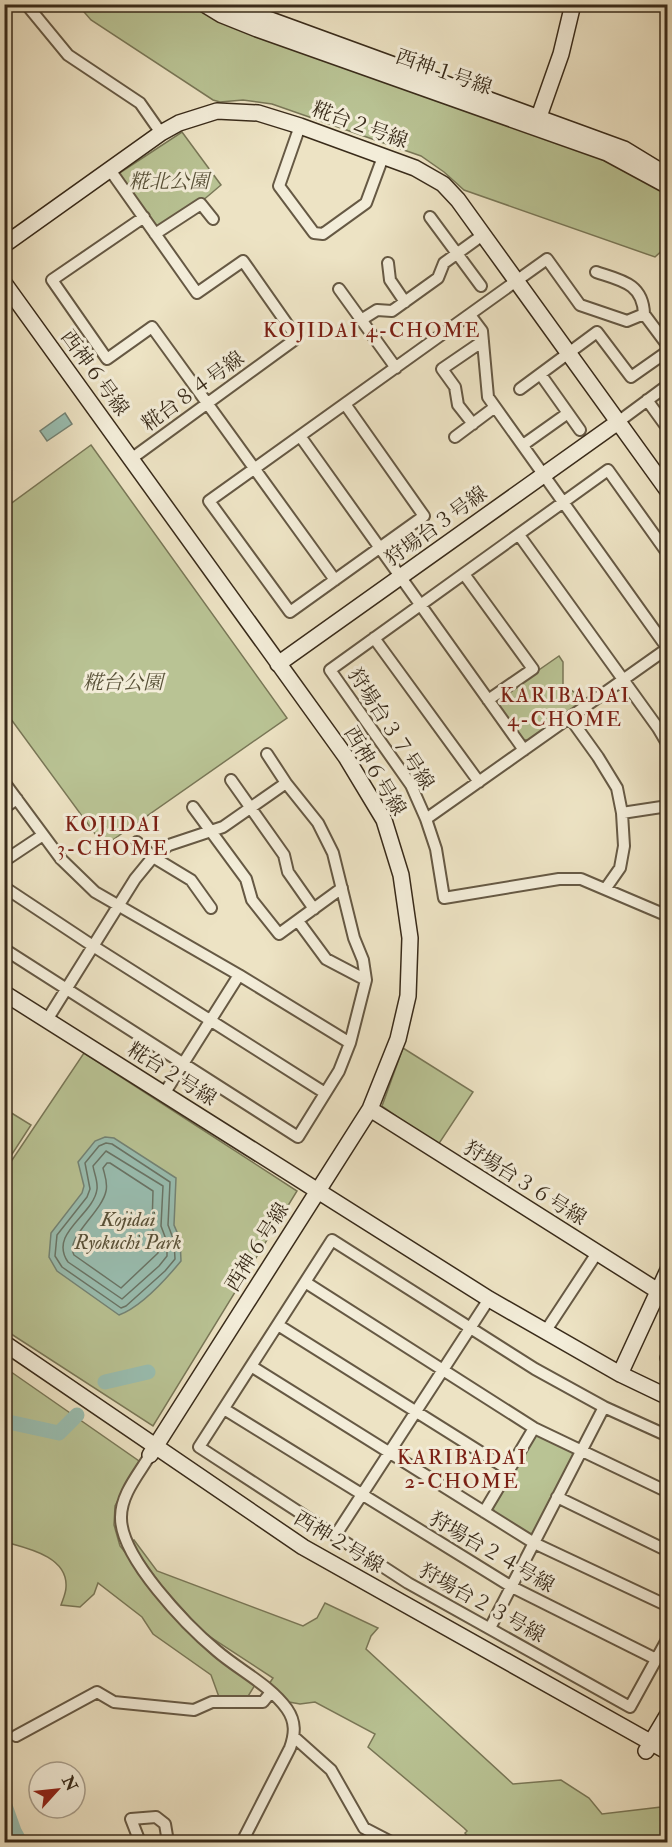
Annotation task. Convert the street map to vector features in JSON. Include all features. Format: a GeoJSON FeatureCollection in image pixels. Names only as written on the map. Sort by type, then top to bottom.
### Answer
{"type":"FeatureCollection","features":[{"type":"Feature","properties":{"kind":"street"},"geometry":{"type":"LineString","coordinates":[[26,4],[68,55],[140,103],[161,133]]}},
{"type":"Feature","properties":{"kind":"street","name":"西神１号線"},"geometry":{"type":"LineString","coordinates":[[204,4],[222,15],[257,29],[537,122],[624,148],[668,175]]}},
{"type":"Feature","properties":{"kind":"street","name":"西神１号線"},"geometry":{"type":"LineString","coordinates":[[227,4],[537,122],[607,153],[668,186]]}},
{"type":"Feature","properties":{"kind":"street"},"geometry":{"type":"LineString","coordinates":[[537,122],[561,54],[573,4]]}},
{"type":"Feature","properties":{"kind":"street","name":"糀台２号線"},"geometry":{"type":"LineString","coordinates":[[4,245],[161,133],[179,123],[217,111],[258,113],[415,168],[443,184],[458,200],[668,491]]}},
{"type":"Feature","properties":{"kind":"street"},"geometry":{"type":"LineString","coordinates":[[300,126],[279,186],[314,233],[323,234],[366,202],[383,157]]}},
{"type":"Feature","properties":{"kind":"street","name":"糀台８４号線"},"geometry":{"type":"LineString","coordinates":[[110,170],[197,293],[243,261],[297,338],[130,459]]}},
{"type":"Feature","properties":{"kind":"street"},"geometry":{"type":"LineString","coordinates":[[155,234],[201,204],[213,219]]}},
{"type":"Feature","properties":{"kind":"street"},"geometry":{"type":"LineString","coordinates":[[144,217],[52,280],[107,359],[152,327],[335,580]]}},
{"type":"Feature","properties":{"kind":"street"},"geometry":{"type":"LineString","coordinates":[[430,217],[481,286]]}},
{"type":"Feature","properties":{"kind":"street"},"geometry":{"type":"LineString","coordinates":[[361,320],[377,310],[392,311],[405,302],[438,278],[444,263],[484,234]]}},
{"type":"Feature","properties":{"kind":"street"},"geometry":{"type":"LineString","coordinates":[[345,404],[424,516],[290,612],[209,501],[547,259],[580,305],[627,321],[644,314]]}},
{"type":"Feature","properties":{"kind":"street"},"geometry":{"type":"LineString","coordinates":[[388,263],[390,280],[405,302]]}},
{"type":"Feature","properties":{"kind":"street"},"geometry":{"type":"LineString","coordinates":[[596,272],[630,284],[644,302],[644,314],[668,346]]}},
{"type":"Feature","properties":{"kind":"street","name":"西神６号線"},"geometry":{"type":"LineString","coordinates":[[4,283],[346,757],[384,820],[401,875],[410,938],[408,996],[398,1039],[370,1109],[153,1451]]}},
{"type":"Feature","properties":{"kind":"street"},"geometry":{"type":"LineString","coordinates":[[339,289],[396,368]]}},
{"type":"Feature","properties":{"kind":"street"},"geometry":{"type":"LineString","coordinates":[[426,819],[667,649],[488,397],[482,331],[470,315]]}},
{"type":"Feature","properties":{"kind":"street"},"geometry":{"type":"LineString","coordinates":[[520,389],[597,332],[630,377],[668,351]]}},
{"type":"Feature","properties":{"kind":"street"},"geometry":{"type":"LineString","coordinates":[[473,424],[458,405],[454,387],[442,369],[483,341]]}},
{"type":"Feature","properties":{"kind":"street"},"geometry":{"type":"LineString","coordinates":[[541,375],[580,430]]}},
{"type":"Feature","properties":{"kind":"street"},"geometry":{"type":"LineString","coordinates":[[618,422],[668,385]]}},
{"type":"Feature","properties":{"kind":"street"},"geometry":{"type":"LineString","coordinates":[[647,400],[668,429]]}},
{"type":"Feature","properties":{"kind":"street"},"geometry":{"type":"LineString","coordinates":[[455,437],[495,407]]}},
{"type":"Feature","properties":{"kind":"street"},"geometry":{"type":"LineString","coordinates":[[523,445],[568,413]]}},
{"type":"Feature","properties":{"kind":"street","name":"狩場台３号線"},"geometry":{"type":"LineString","coordinates":[[278,664],[618,422]]}},
{"type":"Feature","properties":{"kind":"street"},"geometry":{"type":"LineString","coordinates":[[300,436],[524,750]]}},
{"type":"Feature","properties":{"kind":"street"},"geometry":{"type":"LineString","coordinates":[[479,782],[374,638],[608,470],[668,554]]}},
{"type":"Feature","properties":{"kind":"street"},"geometry":{"type":"LineString","coordinates":[[519,535],[668,745]]}},
{"type":"Feature","properties":{"kind":"street"},"geometry":{"type":"LineString","coordinates":[[464,574],[533,669],[488,700]]}},
{"type":"Feature","properties":{"kind":"street","name":"狩場台３７号線"},"geometry":{"type":"LineString","coordinates":[[374,638],[330,670],[411,785],[436,849],[444,898],[559,879],[581,879],[668,915]]}},
{"type":"Feature","properties":{"kind":"street"},"geometry":{"type":"LineString","coordinates":[[570,718],[598,756],[617,788],[622,813],[624,846],[620,868],[606,888]]}},
{"type":"Feature","properties":{"kind":"street"},"geometry":{"type":"LineString","coordinates":[[4,950],[298,1137],[339,1071],[350,1043],[366,980],[363,960],[354,938],[333,854],[318,823],[286,783],[267,754]]}},
{"type":"Feature","properties":{"kind":"street"},"geometry":{"type":"LineString","coordinates":[[231,780],[284,855],[288,872],[314,909]]}},
{"type":"Feature","properties":{"kind":"street"},"geometry":{"type":"LineString","coordinates":[[4,782],[74,873],[95,892],[350,1043]]}},
{"type":"Feature","properties":{"kind":"street"},"geometry":{"type":"LineString","coordinates":[[47,1020],[135,879],[153,857],[169,845],[223,827],[286,783]]}},
{"type":"Feature","properties":{"kind":"street"},"geometry":{"type":"LineString","coordinates":[[4,808],[17,799]]}},
{"type":"Feature","properties":{"kind":"street"},"geometry":{"type":"LineString","coordinates":[[622,813],[668,806]]}},
{"type":"Feature","properties":{"kind":"street"},"geometry":{"type":"LineString","coordinates":[[193,807],[246,879],[252,900],[279,934],[342,888]]}},
{"type":"Feature","properties":{"kind":"street"},"geometry":{"type":"LineString","coordinates":[[4,861],[43,835]]}},
{"type":"Feature","properties":{"kind":"street"},"geometry":{"type":"LineString","coordinates":[[137,842],[153,857],[191,880],[211,908]]}},
{"type":"Feature","properties":{"kind":"street"},"geometry":{"type":"LineString","coordinates":[[4,886],[93,946],[325,1092]]}},
{"type":"Feature","properties":{"kind":"street"},"geometry":{"type":"LineString","coordinates":[[298,921],[326,959],[366,980]]}},
{"type":"Feature","properties":{"kind":"street"},"geometry":{"type":"LineString","coordinates":[[164,1094],[238,975]]}},
{"type":"Feature","properties":{"kind":"street","name":"糀台２号線"},"geometry":{"type":"LineString","coordinates":[[4,993],[489,1299],[620,1374],[668,1397]]}},
{"type":"Feature","properties":{"kind":"street","name":"狩場台３６号線"},"geometry":{"type":"LineString","coordinates":[[370,1109],[658,1291]]}},
{"type":"Feature","properties":{"kind":"street"},"geometry":{"type":"LineString","coordinates":[[224,1409],[332,1240],[535,1369],[604,1407],[668,1436]]}},
{"type":"Feature","properties":{"kind":"street"},"geometry":{"type":"LineString","coordinates":[[545,1332],[597,1253]]}},
{"type":"Feature","properties":{"kind":"street"},"geometry":{"type":"LineString","coordinates":[[620,1374],[668,1270]]}},
{"type":"Feature","properties":{"kind":"street"},"geometry":{"type":"LineString","coordinates":[[305,1282],[534,1428],[668,1492]]}},
{"type":"Feature","properties":{"kind":"street"},"geometry":{"type":"LineString","coordinates":[[335,1536],[489,1299]]}},
{"type":"Feature","properties":{"kind":"street"},"geometry":{"type":"LineString","coordinates":[[278,1325],[509,1470]]}},
{"type":"Feature","properties":{"kind":"street","name":"西神２号線"},"geometry":{"type":"LineString","coordinates":[[4,1343],[297,1556],[648,1747],[668,1764]]}},
{"type":"Feature","properties":{"kind":"street","name":"西神２号線"},"geometry":{"type":"LineString","coordinates":[[4,1355],[153,1451]]}},
{"type":"Feature","properties":{"kind":"street"},"geometry":{"type":"LineString","coordinates":[[251,1366],[534,1543],[668,1606]]}},
{"type":"Feature","properties":{"kind":"street"},"geometry":{"type":"LineString","coordinates":[[490,1628],[604,1407]]}},
{"type":"Feature","properties":{"kind":"street","name":"狩場台２３号線"},"geometry":{"type":"LineString","coordinates":[[224,1409],[199,1448],[408,1583],[630,1707],[656,1659]]}},
{"type":"Feature","properties":{"kind":"street","name":"狩場台２４号線"},"geometry":{"type":"LineString","coordinates":[[224,1409],[512,1587],[656,1659]]}},
{"type":"Feature","properties":{"kind":"street"},"geometry":{"type":"LineString","coordinates":[[484,1512],[534,1428]]}},
{"type":"Feature","properties":{"kind":"street"},"geometry":{"type":"LineString","coordinates":[[153,1451],[126,1494],[121,1516],[125,1539],[142,1569],[188,1624],[217,1651],[278,1699],[288,1711],[294,1724],[294,1737],[242,1842]]}},
{"type":"Feature","properties":{"kind":"street"},"geometry":{"type":"LineString","coordinates":[[557,1497],[668,1551]]}},
{"type":"Feature","properties":{"kind":"street"},"geometry":{"type":"LineString","coordinates":[[656,1659],[668,1638]]}},
{"type":"Feature","properties":{"kind":"street"},"geometry":{"type":"LineString","coordinates":[[16,1736],[97,1692],[114,1702],[194,1710],[212,1702],[263,1702],[270,1692]]}},
{"type":"Feature","properties":{"kind":"street"},"geometry":{"type":"LineString","coordinates":[[648,1747],[668,1714]]}},
{"type":"Feature","properties":{"kind":"street"},"geometry":{"type":"LineString","coordinates":[[294,1737],[331,1770],[364,1828],[391,1842]]}},
{"type":"Feature","properties":{"kind":"street","name":"西神２号線"},"geometry":{"type":"LineString","coordinates":[[648,1747],[668,1752]]}},
{"type":"Feature","properties":{"kind":"street"},"geometry":{"type":"LineString","coordinates":[[140,1842],[131,1819],[156,1817],[165,1824],[168,1842]]}},
{"type":"Feature","properties":{"kind":"green space"},"geometry":{"type":"Polygon","coordinates":[[[78,5],[191,5],[243,31],[586,152],[625,170],[667,194],[667,246],[655,257],[464,190],[421,156],[272,104],[243,100],[220,102],[213,100],[91,20],[78,5]]]}},
{"type":"Feature","properties":{"kind":"green space","name":"糀北公園"},"geometry":{"type":"Polygon","coordinates":[[[182,132],[221,185],[201,202],[158,230],[118,174],[182,132]]]}},
{"type":"Feature","properties":{"kind":"green space","name":"糀台公園"},"geometry":{"type":"Polygon","coordinates":[[[91,445],[287,718],[104,846],[5,711],[5,508],[91,445]]]}},
{"type":"Feature","properties":{"kind":"green space"},"geometry":{"type":"Polygon","coordinates":[[[559,656],[563,662],[563,685],[588,701],[531,741],[521,739],[497,705],[497,699],[559,656]]]}},
{"type":"Feature","properties":{"kind":"green space"},"geometry":{"type":"Polygon","coordinates":[[[403,1048],[473,1092],[438,1145],[382,1106],[403,1048]]]}},
{"type":"Feature","properties":{"kind":"green space","name":"Kojidai Ryokuchi Park"},"geometry":{"type":"Polygon","coordinates":[[[84,1053],[297,1191],[153,1426],[5,1330],[4,1172],[84,1053]]]}},
{"type":"Feature","properties":{"kind":"green space"},"geometry":{"type":"Polygon","coordinates":[[[5,1109],[31,1125],[5,1165],[5,1109]]]}},
{"type":"Feature","properties":{"kind":"green space"},"geometry":{"type":"Polygon","coordinates":[[[4,1367],[139,1461],[115,1506],[114,1525],[120,1546],[172,1611],[206,1648],[255,1685],[247,1698],[219,1697],[211,1675],[153,1634],[142,1617],[98,1583],[94,1594],[80,1607],[61,1605],[66,1587],[65,1576],[60,1568],[44,1555],[5,1542],[4,1367]]]}},
{"type":"Feature","properties":{"kind":"green space"},"geometry":{"type":"Polygon","coordinates":[[[539,1434],[572,1451],[573,1455],[534,1533],[530,1534],[495,1513],[493,1508],[534,1437],[539,1434]]]}},
{"type":"Feature","properties":{"kind":"green space"},"geometry":{"type":"Polygon","coordinates":[[[134,1540],[157,1571],[303,1626],[317,1618],[325,1603],[378,1628],[371,1636],[366,1649],[513,1784],[561,1780],[589,1798],[602,1814],[661,1807],[667,1798],[667,1842],[471,1842],[464,1828],[368,1747],[375,1734],[315,1702],[300,1704],[289,1702],[269,1684],[273,1678],[204,1633],[160,1584],[130,1542],[134,1540]]]}},
{"type":"Feature","properties":{"kind":"water"},"geometry":{"type":"Polygon","coordinates":[[[65,413],[72,424],[47,441],[40,431],[65,413]]]}},
{"type":"Feature","properties":{"kind":"water"},"geometry":{"type":"Polygon","coordinates":[[[105,1137],[114,1138],[176,1178],[174,1225],[180,1239],[181,1261],[145,1299],[119,1315],[57,1271],[49,1257],[51,1233],[82,1193],[84,1186],[78,1162],[95,1141],[105,1137]]]}},
{"type":"Feature","properties":{"kind":"waterway"},"geometry":{"type":"LineString","coordinates":[[105,1382],[148,1372]]}},
{"type":"Feature","properties":{"kind":"waterway"},"geometry":{"type":"LineString","coordinates":[[4,1421],[59,1433],[77,1415]]}},
{"type":"Feature","properties":{"kind":"waterway"},"geometry":{"type":"LineString","coordinates":[[4,1803],[20,1842]]}},
{"type":"Feature","properties":{"kind":"waterway"},"geometry":{"type":"LineString","coordinates":[[4,1820],[9,1819]]}},
{"type":"Feature","properties":{"kind":"district","name":"KOJIDAI 4-CHOME"},"geometry":{"type":"Point","coordinates":[372,330]}},
{"type":"Feature","properties":{"kind":"district","name":"KARIBADAI 4-CHOME"},"geometry":{"type":"Point","coordinates":[565,707]}},
{"type":"Feature","properties":{"kind":"district","name":"KOJIDAI 3-CHOME"},"geometry":{"type":"Point","coordinates":[113,836]}},
{"type":"Feature","properties":{"kind":"district","name":"KARIBADAI 2-CHOME"},"geometry":{"type":"Point","coordinates":[462,1469]}}]}
